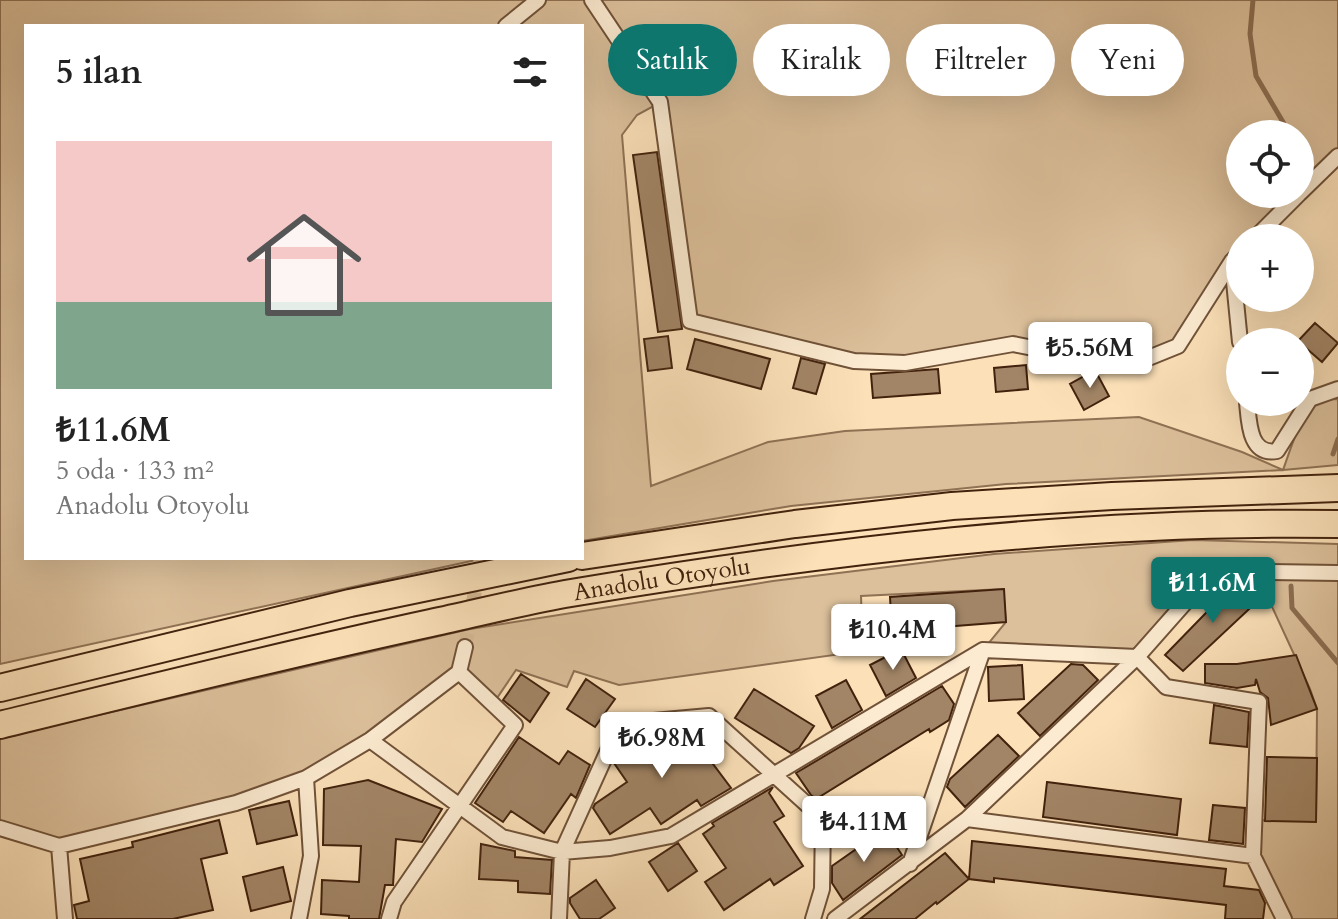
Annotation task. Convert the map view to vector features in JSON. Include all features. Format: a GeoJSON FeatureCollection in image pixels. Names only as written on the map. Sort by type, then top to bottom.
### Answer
{"type":"FeatureCollection","features":[{"type":"Feature","properties":{"kind":"highway","name":"Anadolu Otoyolu"},"geometry":{"type":"LineString","coordinates":[[584,556],[795,524],[952,506],[1112,496],[1338,488]]}},
{"type":"Feature","properties":{"kind":"highway","name":"Anadolu Otoyolu"},"geometry":{"type":"LineString","coordinates":[[0,725],[354,640],[569,593],[968,539],[1112,528],[1338,524]]}},
{"type":"Feature","properties":{"kind":"highway","name":"Anadolu Otoyolu"},"geometry":{"type":"LineString","coordinates":[[0,688],[350,603],[558,560]]}},
{"type":"Feature","properties":{"kind":"street"},"geometry":{"type":"LineString","coordinates":[[508,24],[538,0]]}},
{"type":"Feature","properties":{"kind":"street"},"geometry":{"type":"LineString","coordinates":[[592,0],[660,102],[690,321],[854,361],[905,363],[1013,344],[1078,357],[1136,363],[1178,346],[1226,272]]}},
{"type":"Feature","properties":{"kind":"street"},"geometry":{"type":"LineString","coordinates":[[1314,180],[1338,156]]}},
{"type":"Feature","properties":{"kind":"street"},"geometry":{"type":"LineString","coordinates":[[1269,224],[1286,208]]}},
{"type":"Feature","properties":{"kind":"street"},"geometry":{"type":"LineString","coordinates":[[1314,398],[1338,389]]}},
{"type":"Feature","properties":{"kind":"street"},"geometry":{"type":"LineString","coordinates":[[1249,416],[1252,438],[1265,451],[1272,452],[1277,451],[1299,416]]}},
{"type":"Feature","properties":{"kind":"street"},"geometry":{"type":"LineString","coordinates":[[835,919],[967,819],[1137,657],[1213,571],[1338,573]]}},
{"type":"Feature","properties":{"kind":"street"},"geometry":{"type":"LineString","coordinates":[[0,828],[59,846],[236,803],[306,778],[370,740],[459,672],[465,647]]}},
{"type":"Feature","properties":{"kind":"street"},"geometry":{"type":"LineString","coordinates":[[910,864],[983,650]]}},
{"type":"Feature","properties":{"kind":"street"},"geometry":{"type":"LineString","coordinates":[[370,740],[502,837],[562,852],[610,848],[671,836],[983,650],[1137,657],[1166,687],[1259,702],[1253,856],[1284,919]]}},
{"type":"Feature","properties":{"kind":"street"},"geometry":{"type":"LineString","coordinates":[[389,919],[394,902],[515,725],[459,672]]}},
{"type":"Feature","properties":{"kind":"street"},"geometry":{"type":"LineString","coordinates":[[559,919],[562,852],[620,724],[709,716],[823,819],[822,889],[813,919]]}},
{"type":"Feature","properties":{"kind":"street"},"geometry":{"type":"LineString","coordinates":[[299,919],[311,856],[306,778]]}},
{"type":"Feature","properties":{"kind":"street"},"geometry":{"type":"LineString","coordinates":[[967,819],[1253,856]]}},
{"type":"Feature","properties":{"kind":"street"},"geometry":{"type":"LineString","coordinates":[[59,846],[65,919]]}},
{"type":"Feature","properties":{"kind":"shaded area"},"geometry":{"type":"Polygon","coordinates":[[[0,0],[1338,0],[1338,156],[1314,179],[1314,120],[1226,120],[1226,208],[1285,208],[1269,224],[1226,224],[1226,274],[1178,346],[1136,363],[1013,344],[905,363],[854,361],[690,321],[659,103],[637,115],[622,135],[651,486],[768,442],[845,431],[1139,417],[1242,452],[1283,470],[1006,484],[791,506],[584,541],[584,24],[24,24],[24,560],[476,560],[0,664],[0,0]]]}},
{"type":"Feature","properties":{"kind":"shaded area"},"geometry":{"type":"Polygon","coordinates":[[[1325,399],[1338,399],[1338,465],[1283,470],[1305,416],[1314,416],[1314,404],[1325,399]]]}},
{"type":"Feature","properties":{"kind":"shaded area"},"geometry":{"type":"Polygon","coordinates":[[[1193,540],[1338,544],[1338,919],[1284,919],[1253,856],[1254,820],[1316,821],[1317,709],[1268,598],[1214,571],[1137,657],[983,650],[1006,622],[1003,589],[861,596],[863,651],[619,685],[574,671],[567,687],[516,670],[493,704],[459,673],[306,778],[59,846],[0,828],[0,739],[60,724],[470,629],[773,581],[994,554],[1193,540]]]}},
{"type":"Feature","properties":{"kind":"building"},"geometry":{"type":"Polygon","coordinates":[[[657,152],[682,329],[658,332],[633,155],[657,152]]]}},
{"type":"Feature","properties":{"kind":"building"},"geometry":{"type":"Polygon","coordinates":[[[1315,323],[1338,343],[1322,362],[1314,355],[1314,328],[1310,328],[1315,323]]]}},
{"type":"Feature","properties":{"kind":"building"},"geometry":{"type":"Polygon","coordinates":[[[668,336],[672,368],[648,371],[644,339],[668,336]]]}},
{"type":"Feature","properties":{"kind":"building"},"geometry":{"type":"Polygon","coordinates":[[[695,339],[770,359],[761,389],[687,369],[695,339]]]}},
{"type":"Feature","properties":{"kind":"building"},"geometry":{"type":"Polygon","coordinates":[[[801,358],[825,364],[816,394],[793,388],[801,358]]]}},
{"type":"Feature","properties":{"kind":"building"},"geometry":{"type":"Polygon","coordinates":[[[1026,365],[1028,389],[996,392],[994,368],[1026,365]]]}},
{"type":"Feature","properties":{"kind":"building"},"geometry":{"type":"Polygon","coordinates":[[[938,369],[940,393],[873,398],[871,374],[938,369]]]}},
{"type":"Feature","properties":{"kind":"building"},"geometry":{"type":"Polygon","coordinates":[[[1095,370],[1109,396],[1084,410],[1070,384],[1095,370]]]}},
{"type":"Feature","properties":{"kind":"building"},"geometry":{"type":"Polygon","coordinates":[[[1236,582],[1263,596],[1183,671],[1165,655],[1236,582]]]}},
{"type":"Feature","properties":{"kind":"building"},"geometry":{"type":"Polygon","coordinates":[[[1004,589],[1006,622],[892,631],[890,597],[1004,589]]]}},
{"type":"Feature","properties":{"kind":"building"},"geometry":{"type":"Polygon","coordinates":[[[901,649],[916,678],[886,696],[870,665],[901,649]]]}},
{"type":"Feature","properties":{"kind":"building"},"geometry":{"type":"Polygon","coordinates":[[[1296,655],[1317,709],[1271,725],[1268,698],[1260,692],[1256,679],[1255,685],[1237,688],[1205,683],[1205,664],[1237,664],[1296,655]]]}},
{"type":"Feature","properties":{"kind":"building"},"geometry":{"type":"Polygon","coordinates":[[[1071,664],[1083,665],[1098,680],[1040,736],[1018,713],[1071,664]]]}},
{"type":"Feature","properties":{"kind":"building"},"geometry":{"type":"Polygon","coordinates":[[[1022,665],[1024,699],[989,701],[988,667],[1022,665]]]}},
{"type":"Feature","properties":{"kind":"building"},"geometry":{"type":"Polygon","coordinates":[[[521,674],[549,693],[530,722],[503,700],[521,674]]]}},
{"type":"Feature","properties":{"kind":"building"},"geometry":{"type":"Polygon","coordinates":[[[586,679],[615,699],[595,727],[567,709],[586,679]]]}},
{"type":"Feature","properties":{"kind":"building"},"geometry":{"type":"Polygon","coordinates":[[[846,680],[862,710],[832,728],[816,696],[846,680]]]}},
{"type":"Feature","properties":{"kind":"building"},"geometry":{"type":"Polygon","coordinates":[[[942,686],[954,704],[949,720],[930,732],[929,729],[816,799],[811,795],[796,773],[942,686]]]}},
{"type":"Feature","properties":{"kind":"building"},"geometry":{"type":"Polygon","coordinates":[[[754,689],[814,726],[799,748],[791,753],[735,718],[754,689]]]}},
{"type":"Feature","properties":{"kind":"building"},"geometry":{"type":"Polygon","coordinates":[[[1214,705],[1249,712],[1247,747],[1210,743],[1214,705]]]}},
{"type":"Feature","properties":{"kind":"building"},"geometry":{"type":"Polygon","coordinates":[[[686,728],[731,788],[701,806],[697,800],[661,824],[650,808],[610,834],[593,808],[627,782],[614,763],[666,730],[686,728]]]}},
{"type":"Feature","properties":{"kind":"building"},"geometry":{"type":"Polygon","coordinates":[[[998,735],[1019,756],[965,807],[947,787],[950,779],[998,735]]]}},
{"type":"Feature","properties":{"kind":"building"},"geometry":{"type":"Polygon","coordinates":[[[519,737],[559,764],[568,751],[590,765],[576,798],[571,794],[544,833],[511,811],[503,822],[475,803],[519,737]]]}},
{"type":"Feature","properties":{"kind":"building"},"geometry":{"type":"Polygon","coordinates":[[[1267,757],[1317,758],[1316,822],[1265,821],[1267,757]]]}},
{"type":"Feature","properties":{"kind":"building"},"geometry":{"type":"Polygon","coordinates":[[[368,780],[442,809],[422,842],[396,839],[393,885],[385,885],[379,919],[349,919],[349,916],[321,914],[322,880],[359,882],[361,846],[323,845],[324,789],[368,780]]]}},
{"type":"Feature","properties":{"kind":"building"},"geometry":{"type":"Polygon","coordinates":[[[1047,782],[1181,799],[1177,835],[1043,817],[1047,782]]]}},
{"type":"Feature","properties":{"kind":"building"},"geometry":{"type":"Polygon","coordinates":[[[773,787],[769,793],[784,816],[774,822],[803,866],[774,885],[770,879],[724,910],[705,882],[726,868],[703,834],[714,826],[712,823],[773,787]]]}},
{"type":"Feature","properties":{"kind":"building"},"geometry":{"type":"Polygon","coordinates":[[[289,801],[297,835],[257,844],[249,810],[289,801]]]}},
{"type":"Feature","properties":{"kind":"building"},"geometry":{"type":"Polygon","coordinates":[[[1213,805],[1245,808],[1243,844],[1209,840],[1213,805]]]}},
{"type":"Feature","properties":{"kind":"building"},"geometry":{"type":"Polygon","coordinates":[[[219,820],[227,853],[201,859],[213,910],[173,919],[77,919],[74,905],[89,901],[80,859],[133,847],[132,842],[219,820]]]}},
{"type":"Feature","properties":{"kind":"building"},"geometry":{"type":"Polygon","coordinates":[[[885,829],[902,855],[843,900],[832,883],[832,866],[885,829]]]}},
{"type":"Feature","properties":{"kind":"building"},"geometry":{"type":"Polygon","coordinates":[[[972,841],[1226,869],[1224,886],[1259,890],[1265,903],[1263,919],[1225,919],[1226,905],[994,878],[994,882],[969,879],[972,841]]]}},
{"type":"Feature","properties":{"kind":"building"},"geometry":{"type":"Polygon","coordinates":[[[678,843],[697,871],[668,891],[649,862],[678,843]]]}},
{"type":"Feature","properties":{"kind":"building"},"geometry":{"type":"Polygon","coordinates":[[[481,844],[515,851],[515,857],[552,860],[550,894],[518,892],[518,881],[479,879],[481,844]]]}},
{"type":"Feature","properties":{"kind":"building"},"geometry":{"type":"Polygon","coordinates":[[[945,853],[969,879],[915,919],[860,919],[945,853]]]}},
{"type":"Feature","properties":{"kind":"building"},"geometry":{"type":"Polygon","coordinates":[[[283,867],[291,901],[251,911],[243,877],[283,867]]]}},
{"type":"Feature","properties":{"kind":"building"},"geometry":{"type":"Polygon","coordinates":[[[596,880],[615,908],[599,919],[580,919],[570,898],[596,880]]]}},
{"type":"Feature","properties":{"kind":"waterway"},"geometry":{"type":"LineString","coordinates":[[1253,0],[1250,34],[1256,76],[1282,120]]}},
{"type":"Feature","properties":{"kind":"waterway"},"geometry":{"type":"LineString","coordinates":[[1333,454],[1338,439]]}},
{"type":"Feature","properties":{"kind":"waterway"},"geometry":{"type":"LineString","coordinates":[[1291,586],[1292,608],[1338,663]]}},
{"type":"Feature","properties":{"kind":"tunnel"},"geometry":{"type":"LineString","coordinates":[[465,647],[481,560]]}}]}
